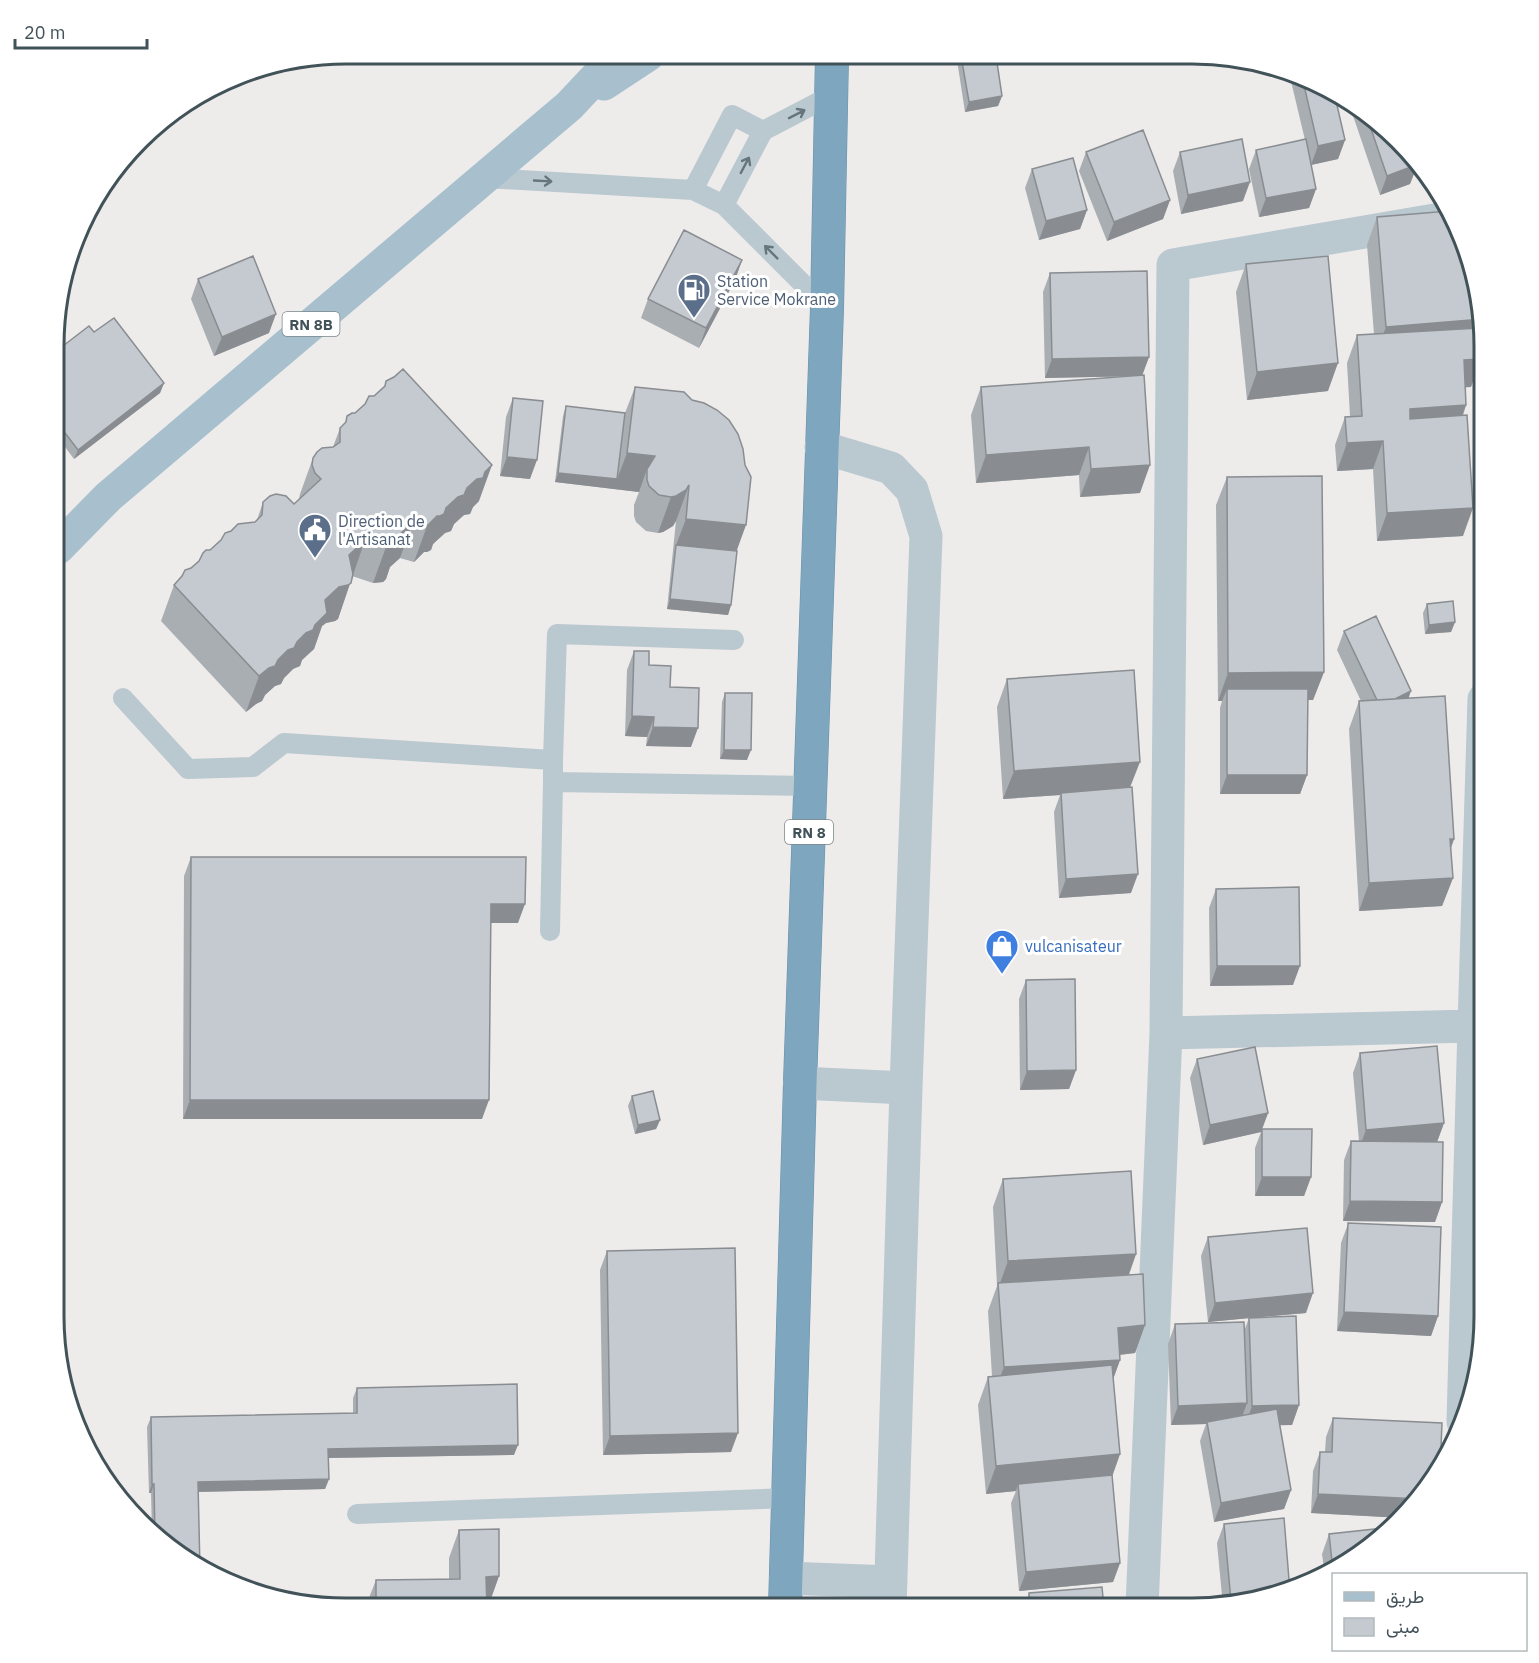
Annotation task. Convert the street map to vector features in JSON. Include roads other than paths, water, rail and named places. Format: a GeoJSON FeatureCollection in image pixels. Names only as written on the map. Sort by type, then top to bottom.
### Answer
{"type":"FeatureCollection","features":[{"type":"Feature","properties":{"kind":"highway","name":"RN 8"},"geometry":{"type":"LineString","coordinates":[[785,1593],[827,308],[832,64]]}},
{"type":"Feature","properties":{"kind":"main road","name":"RN 8B"},"geometry":{"type":"LineString","coordinates":[[64,542],[108,497],[569,106],[609,64]]}},
{"type":"Feature","properties":{"kind":"main road","name":"RN 8B"},"geometry":{"type":"LineString","coordinates":[[569,106],[634,64]]}},
{"type":"Feature","properties":{"kind":"street"},"geometry":{"type":"LineString","coordinates":[[1142,1598],[1166,1033],[1173,265],[1443,219]]}},
{"type":"Feature","properties":{"kind":"street"},"geometry":{"type":"LineString","coordinates":[[785,1593],[891,1595],[926,536],[912,490],[891,468],[821,447]]}},
{"type":"Feature","properties":{"kind":"street"},"geometry":{"type":"LineString","coordinates":[[1166,1033],[1474,1027]]}},
{"type":"Feature","properties":{"kind":"street"},"geometry":{"type":"LineString","coordinates":[[800,1083],[906,1088]]}},
{"type":"Feature","properties":{"kind":"street"},"geometry":{"type":"LineString","coordinates":[[1464,1392],[1474,1150]]}},
{"type":"Feature","properties":{"kind":"lane"},"geometry":{"type":"LineString","coordinates":[[724,205],[763,131],[830,96]]}},
{"type":"Feature","properties":{"kind":"lane"},"geometry":{"type":"LineString","coordinates":[[693,190],[732,115],[763,131]]}},
{"type":"Feature","properties":{"kind":"lane"},"geometry":{"type":"LineString","coordinates":[[485,178],[693,190],[724,205],[827,308]]}},
{"type":"Feature","properties":{"kind":"lane"},"geometry":{"type":"LineString","coordinates":[[550,931],[557,634],[734,640]]}},
{"type":"Feature","properties":{"kind":"lane"},"geometry":{"type":"LineString","coordinates":[[123,698],[188,769],[253,767],[284,743],[553,760]]}},
{"type":"Feature","properties":{"kind":"lane"},"geometry":{"type":"LineString","coordinates":[[553,782],[810,786]]}},
{"type":"Feature","properties":{"kind":"lane"},"geometry":{"type":"LineString","coordinates":[[357,1514],[788,1498]]}},
{"type":"Feature","properties":{"kind":"place","name":"Station Service Mokrane"},"geometry":{"type":"Point","coordinates":[694,319]}},
{"type":"Feature","properties":{"kind":"place","name":"Direction de l'Artisanat"},"geometry":{"type":"Point","coordinates":[315,559]}},
{"type":"Feature","properties":{"kind":"place","name":"vulcanisateur"},"geometry":{"type":"Point","coordinates":[1002,975]}}]}
